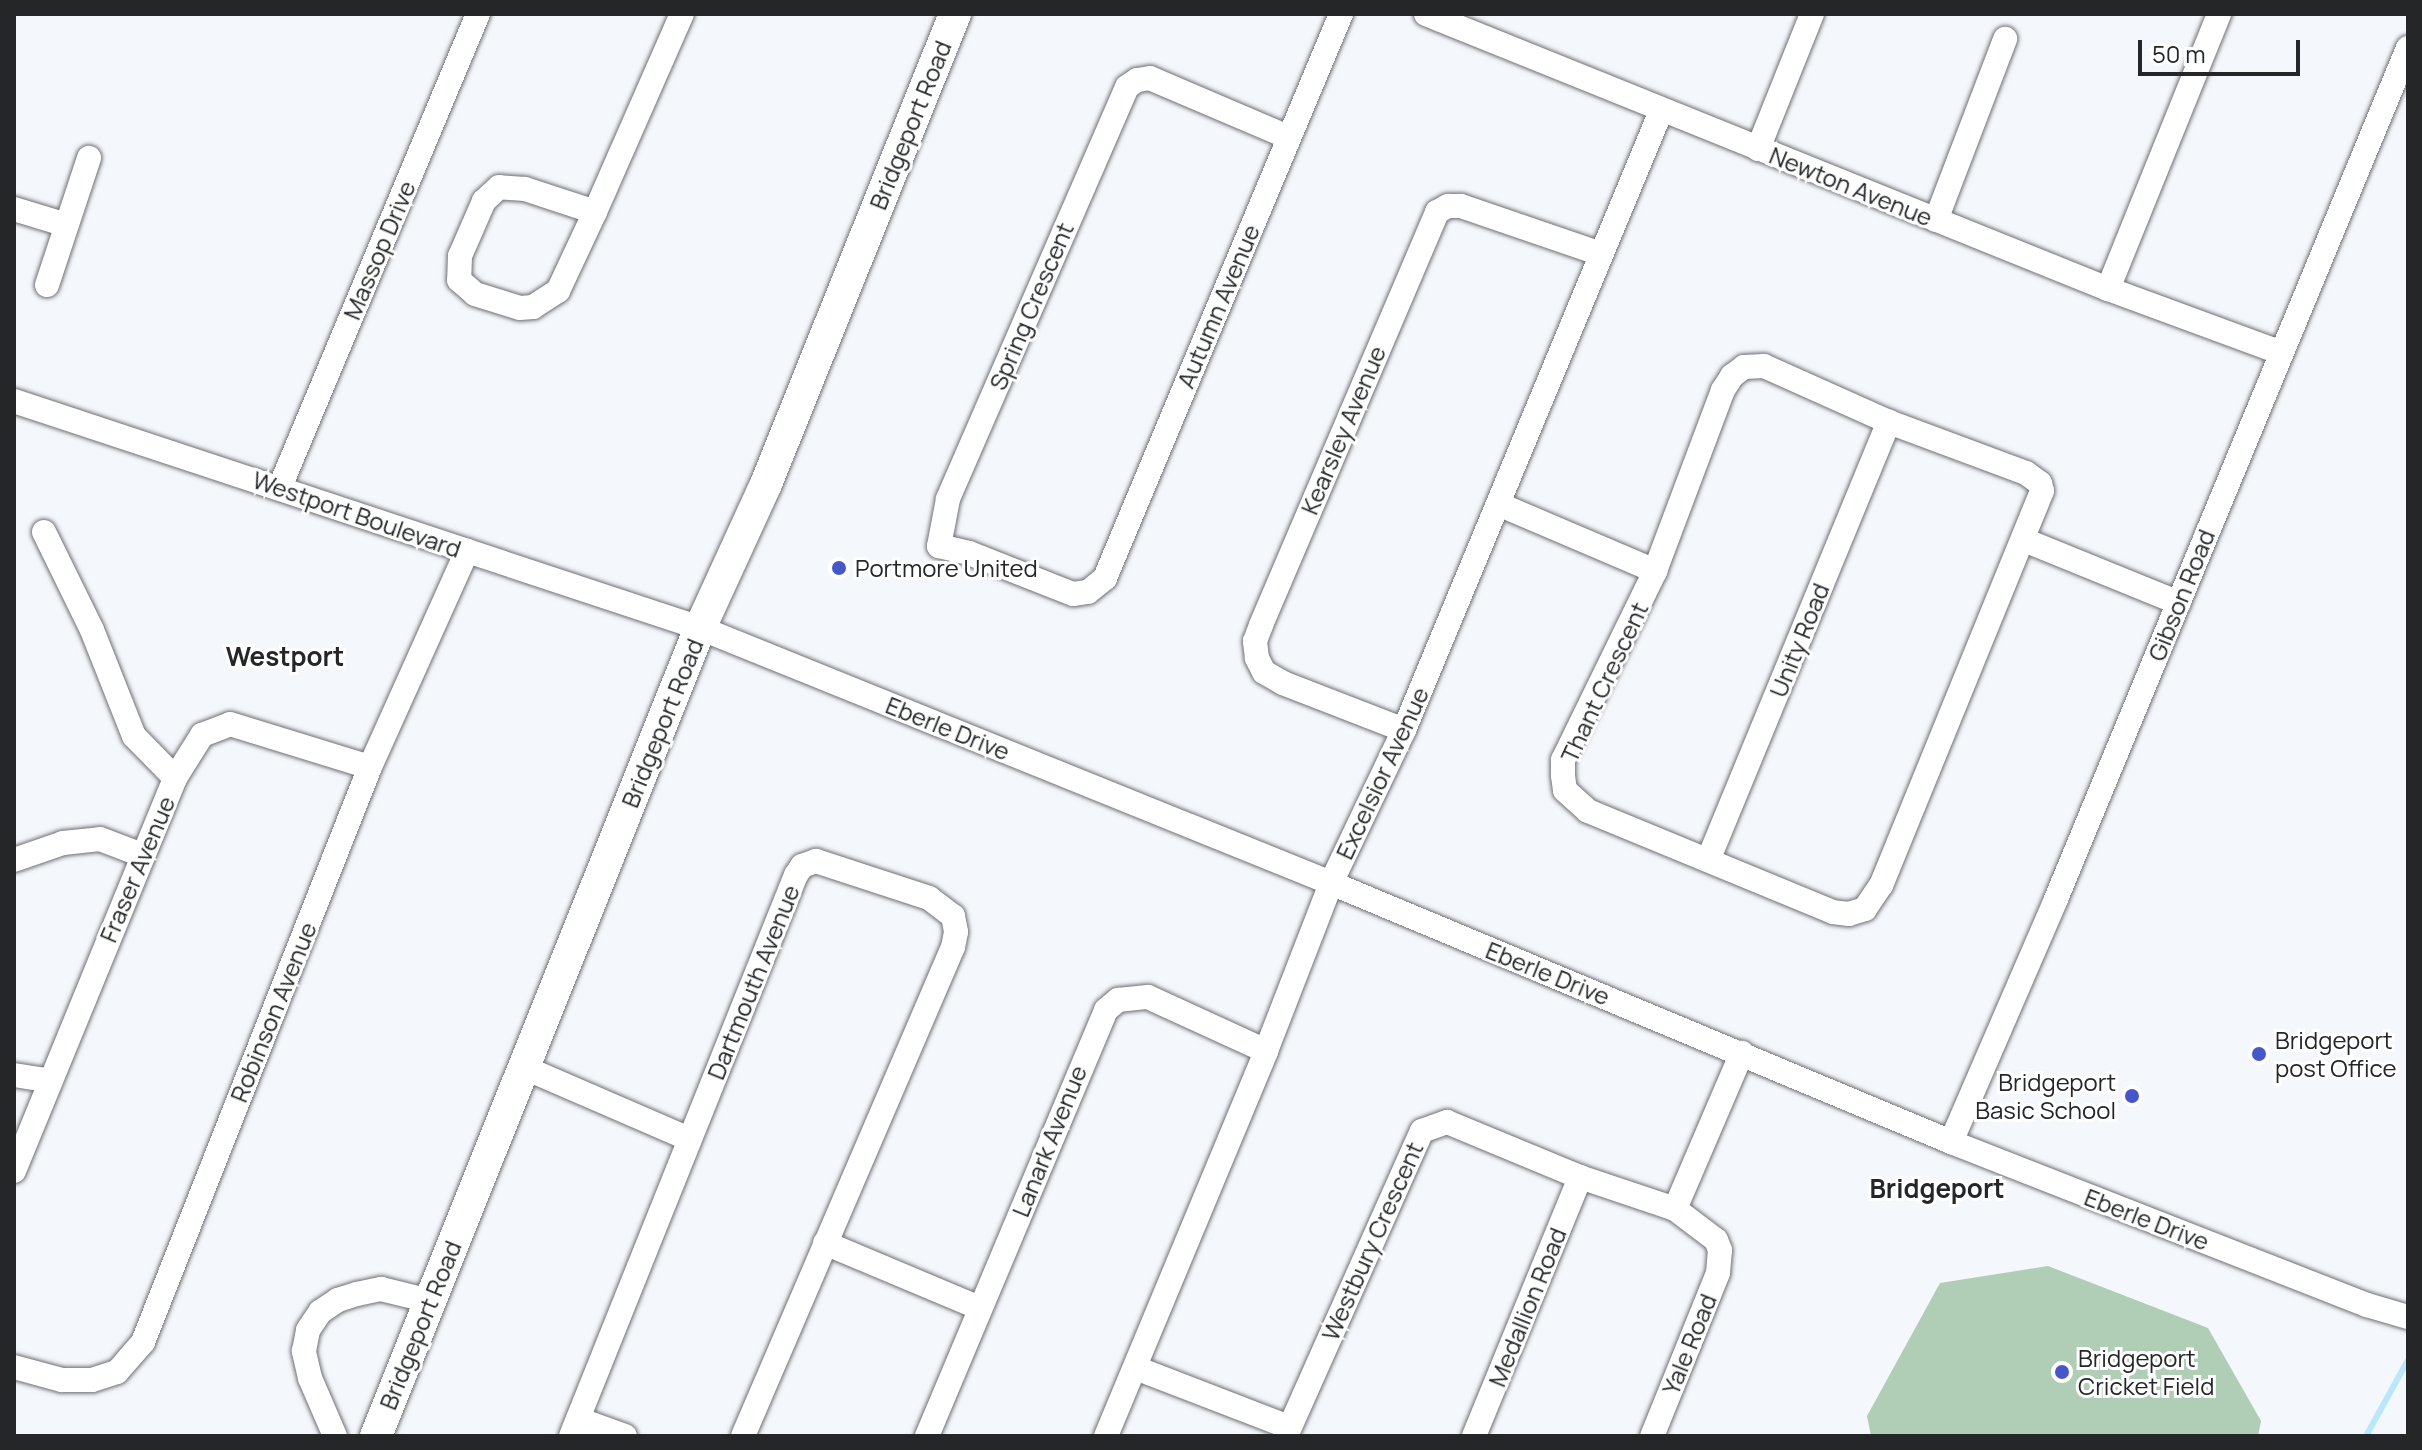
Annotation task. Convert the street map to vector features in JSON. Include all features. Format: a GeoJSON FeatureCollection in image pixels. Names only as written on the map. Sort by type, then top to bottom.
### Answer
{"type":"FeatureCollection","features":[{"type":"Feature","properties":{"kind":"main road","name":"Bridgeport Road"},"geometry":{"type":"LineString","coordinates":[[376,1436],[700,628],[766,484],[955,14]]}},
{"type":"Feature","properties":{"kind":"street","name":"Massop Drive"},"geometry":{"type":"LineString","coordinates":[[280,487],[478,14]]}},
{"type":"Feature","properties":{"kind":"street"},"geometry":{"type":"LineString","coordinates":[[595,212],[525,189],[499,187],[484,201],[460,256],[459,280],[466,289],[506,305],[533,307],[558,291],[595,212],[682,14]]}},
{"type":"Feature","properties":{"kind":"street","name":"Autumn Avenue"},"geometry":{"type":"LineString","coordinates":[[1088,592],[1105,578],[1341,14]]}},
{"type":"Feature","properties":{"kind":"street","name":"Newton Avenue"},"geometry":{"type":"LineString","coordinates":[[1426,14],[2108,289],[2279,352]]}},
{"type":"Feature","properties":{"kind":"street"},"geometry":{"type":"LineString","coordinates":[[1758,149],[1812,14]]}},
{"type":"Feature","properties":{"kind":"street"},"geometry":{"type":"LineString","coordinates":[[2108,289],[2219,14]]}},
{"type":"Feature","properties":{"kind":"street"},"geometry":{"type":"LineString","coordinates":[[1936,220],[2005,39]]}},
{"type":"Feature","properties":{"kind":"street","name":"Gibson Road"},"geometry":{"type":"LineString","coordinates":[[1951,1142],[2179,603],[2279,352],[2408,48]]}},
{"type":"Feature","properties":{"kind":"street","name":"Spring Crescent"},"geometry":{"type":"LineString","coordinates":[[1088,592],[1073,594],[969,553],[939,546],[948,499],[1120,99],[1137,80],[1150,78],[1288,137]]}},
{"type":"Feature","properties":{"kind":"street","name":"Excelsior Avenue"},"geometry":{"type":"LineString","coordinates":[[1106,1436],[1266,1051],[1331,883],[1404,730],[1661,111]]}},
{"type":"Feature","properties":{"kind":"street"},"geometry":{"type":"LineString","coordinates":[[47,285],[89,158]]}},
{"type":"Feature","properties":{"kind":"street","name":"Kearsley Avenue"},"geometry":{"type":"LineString","coordinates":[[1404,730],[1283,683],[1264,672],[1257,658],[1255,641],[1261,625],[1437,212],[1448,206],[1461,206],[1601,254]]}},
{"type":"Feature","properties":{"kind":"street"},"geometry":{"type":"LineString","coordinates":[[14,209],[67,225]]}},
{"type":"Feature","properties":{"kind":"street","name":"Thant Crescent"},"geometry":{"type":"LineString","coordinates":[[1764,366],[1889,422],[2034,478],[2040,483],[2042,491],[1881,885],[1865,909],[1849,914],[1833,912],[1709,858],[1588,811],[1565,790],[1563,760],[1655,571],[1723,390],[1732,376],[1744,367],[1764,366]]}},
{"type":"Feature","properties":{"kind":"street","name":"Westport Boulevard"},"geometry":{"type":"LineString","coordinates":[[14,401],[700,628]]}},
{"type":"Feature","properties":{"kind":"street","name":"Unity Road"},"geometry":{"type":"LineString","coordinates":[[1709,858],[1889,422]]}},
{"type":"Feature","properties":{"kind":"street"},"geometry":{"type":"LineString","coordinates":[[1498,504],[1655,571]]}},
{"type":"Feature","properties":{"kind":"street"},"geometry":{"type":"LineString","coordinates":[[44,532],[92,630],[134,736],[175,778]]}},
{"type":"Feature","properties":{"kind":"street"},"geometry":{"type":"LineString","coordinates":[[2024,540],[2179,603]]}},
{"type":"Feature","properties":{"kind":"street","name":"Robinson Avenue"},"geometry":{"type":"LineString","coordinates":[[14,1367],[62,1380],[92,1380],[117,1372],[143,1342],[370,767],[467,551]]}},
{"type":"Feature","properties":{"kind":"street","name":"Eberle Drive"},"geometry":{"type":"LineString","coordinates":[[700,628],[1331,883],[1951,1142],[2367,1305],[2403,1316]]}},
{"type":"Feature","properties":{"kind":"street","name":"Fraser Avenue"},"geometry":{"type":"LineString","coordinates":[[14,1171],[175,778],[202,735],[230,724],[370,767]]}},
{"type":"Feature","properties":{"kind":"street"},"geometry":{"type":"LineString","coordinates":[[14,860],[63,843],[100,839],[142,855]]}},
{"type":"Feature","properties":{"kind":"street","name":"Dartmouth Avenue"},"geometry":{"type":"LineString","coordinates":[[625,1436],[574,1428],[802,866],[816,861],[944,906],[953,916],[956,932],[953,947],[743,1436]]}},
{"type":"Feature","properties":{"kind":"street","name":"Lanark Avenue"},"geometry":{"type":"LineString","coordinates":[[927,1436],[1106,1010],[1118,1000],[1148,997],[1266,1051]]}},
{"type":"Feature","properties":{"kind":"street"},"geometry":{"type":"LineString","coordinates":[[1675,1209],[1742,1053]]}},
{"type":"Feature","properties":{"kind":"street"},"geometry":{"type":"LineString","coordinates":[[523,1067],[689,1139]]}},
{"type":"Feature","properties":{"kind":"street"},"geometry":{"type":"LineString","coordinates":[[14,1075],[50,1081]]}},
{"type":"Feature","properties":{"kind":"street","name":"Westbury Crescent"},"geometry":{"type":"LineString","coordinates":[[1287,1432],[1422,1131],[1447,1122],[1580,1177],[1675,1209],[1708,1232],[1720,1250]]}},
{"type":"Feature","properties":{"kind":"street","name":"Medallion Road"},"geometry":{"type":"LineString","coordinates":[[1474,1436],[1580,1177]]}},
{"type":"Feature","properties":{"kind":"street"},"geometry":{"type":"LineString","coordinates":[[825,1243],[980,1308]]}},
{"type":"Feature","properties":{"kind":"street","name":"Yale Road"},"geometry":{"type":"LineString","coordinates":[[1652,1436],[1718,1273],[1720,1250]]}},
{"type":"Feature","properties":{"kind":"street"},"geometry":{"type":"LineString","coordinates":[[335,1436],[310,1378],[304,1351],[308,1330],[314,1321],[338,1300],[381,1289],[430,1301]]}},
{"type":"Feature","properties":{"kind":"street"},"geometry":{"type":"LineString","coordinates":[[1136,1368],[1287,1432]]}},
{"type":"Feature","properties":{"kind":"green space","name":"Bridgeport Cricket Field"},"geometry":{"type":"Polygon","coordinates":[[[2048,1266],[2208,1328],[2261,1421],[2258,1436],[1871,1436],[1867,1416],[1940,1283],[2048,1266]]]}},
{"type":"Feature","properties":{"kind":"waterway"},"geometry":{"type":"LineString","coordinates":[[2366,1436],[2408,1360]]}},
{"type":"Feature","properties":{"kind":"place","name":"Portmore United"},"geometry":{"type":"Point","coordinates":[839,568]}},
{"type":"Feature","properties":{"kind":"place","name":"Bridgeport post Office"},"geometry":{"type":"Point","coordinates":[2259,1054]}},
{"type":"Feature","properties":{"kind":"place","name":"Bridgeport Basic School"},"geometry":{"type":"Point","coordinates":[2132,1096]}},
{"type":"Feature","properties":{"kind":"place","name":"Bridgeport Cricket Field"},"geometry":{"type":"Point","coordinates":[2062,1372]}},
{"type":"Feature","properties":{"kind":"district","name":"Westport"},"geometry":{"type":"Point","coordinates":[285,657]}},
{"type":"Feature","properties":{"kind":"district","name":"Bridgeport"},"geometry":{"type":"Point","coordinates":[1937,1189]}}]}
